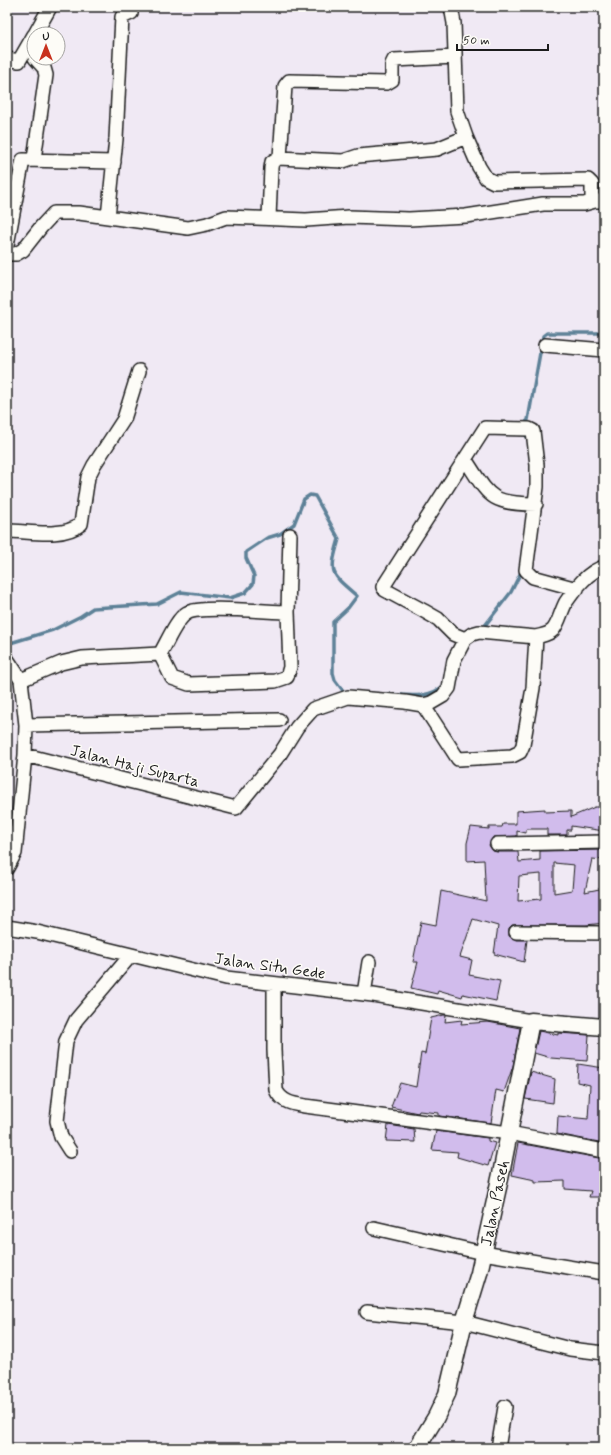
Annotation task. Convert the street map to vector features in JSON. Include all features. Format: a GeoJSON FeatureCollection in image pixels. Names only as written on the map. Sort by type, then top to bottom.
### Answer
{"type":"FeatureCollection","features":[{"type":"Feature","properties":{"kind":"street"},"geometry":{"type":"LineString","coordinates":[[39,26],[50,7]]}},
{"type":"Feature","properties":{"kind":"street"},"geometry":{"type":"LineString","coordinates":[[108,217],[114,162],[122,17],[131,13],[130,7]]}},
{"type":"Feature","properties":{"kind":"street"},"geometry":{"type":"LineString","coordinates":[[451,7],[457,111],[466,137],[479,167],[486,178],[494,182],[588,180],[592,184],[592,199],[599,201]]}},
{"type":"Feature","properties":{"kind":"street"},"geometry":{"type":"LineString","coordinates":[[280,157],[285,86],[289,81],[387,83],[392,80],[392,64],[394,60],[455,57]]}},
{"type":"Feature","properties":{"kind":"street"},"geometry":{"type":"LineString","coordinates":[[7,59],[19,61],[26,58]]}},
{"type":"Feature","properties":{"kind":"street"},"geometry":{"type":"LineString","coordinates":[[34,159],[46,75],[42,66]]}},
{"type":"Feature","properties":{"kind":"street"},"geometry":{"type":"LineString","coordinates":[[269,218],[272,162],[280,157],[347,160],[358,156],[438,148],[466,137]]}},
{"type":"Feature","properties":{"kind":"street"},"geometry":{"type":"LineString","coordinates":[[7,245],[22,161],[24,159],[114,162]]}},
{"type":"Feature","properties":{"kind":"street"},"geometry":{"type":"LineString","coordinates":[[7,254],[16,254],[23,250],[54,213],[79,213],[188,228],[208,224],[226,217],[306,220],[349,217],[409,219],[466,216],[543,204],[584,204],[599,201]]}},
{"type":"Feature","properties":{"kind":"street"},"geometry":{"type":"LineString","coordinates":[[545,345],[604,350]]}},
{"type":"Feature","properties":{"kind":"street"},"geometry":{"type":"LineString","coordinates":[[7,531],[58,532],[74,529],[81,524],[88,477],[94,465],[124,419],[139,371]]}},
{"type":"Feature","properties":{"kind":"street"},"geometry":{"type":"LineString","coordinates":[[461,638],[438,619],[385,590],[383,587],[464,458],[485,428],[525,428],[533,431],[537,465],[526,566],[528,572],[533,577],[577,589]]}},
{"type":"Feature","properties":{"kind":"street"},"geometry":{"type":"LineString","coordinates":[[464,458],[484,488],[494,498],[504,502],[532,504]]}},
{"type":"Feature","properties":{"kind":"street"},"geometry":{"type":"LineString","coordinates":[[160,654],[172,678],[189,684],[275,681],[287,677],[290,667],[288,612],[290,535]]}},
{"type":"Feature","properties":{"kind":"street"},"geometry":{"type":"LineString","coordinates":[[461,638],[479,632],[536,637],[548,634],[554,629],[566,602],[590,573],[604,567]]}},
{"type":"Feature","properties":{"kind":"street"},"geometry":{"type":"LineString","coordinates":[[160,654],[179,620],[187,612],[202,609],[288,612]]}},
{"type":"Feature","properties":{"kind":"street"},"geometry":{"type":"LineString","coordinates":[[461,638],[454,660],[449,688],[438,699],[423,706],[458,759],[512,756],[520,752],[524,745],[533,688],[536,637]]}},
{"type":"Feature","properties":{"kind":"street"},"geometry":{"type":"LineString","coordinates":[[21,680],[61,663],[82,658],[160,654]]}},
{"type":"Feature","properties":{"kind":"street"},"geometry":{"type":"LineString","coordinates":[[7,868],[15,853],[25,755],[26,726],[21,680],[8,661]]}},
{"type":"Feature","properties":{"kind":"street","name":"Jalan Haji Suparta"},"geometry":{"type":"LineString","coordinates":[[25,755],[236,808],[280,754],[297,727],[313,708],[348,697],[405,702],[423,706]]}},
{"type":"Feature","properties":{"kind":"street"},"geometry":{"type":"LineString","coordinates":[[26,726],[279,720]]}},
{"type":"Feature","properties":{"kind":"street"},"geometry":{"type":"LineString","coordinates":[[497,844],[604,842]]}},
{"type":"Feature","properties":{"kind":"street","name":"Jalan Situ Gede"},"geometry":{"type":"LineString","coordinates":[[7,927],[38,932],[226,978],[364,994],[531,1021]]}},
{"type":"Feature","properties":{"kind":"street"},"geometry":{"type":"LineString","coordinates":[[516,932],[604,933]]}},
{"type":"Feature","properties":{"kind":"street"},"geometry":{"type":"LineString","coordinates":[[70,1151],[61,1137],[57,1121],[66,1041],[76,1020],[131,955]]}},
{"type":"Feature","properties":{"kind":"street"},"geometry":{"type":"LineString","coordinates":[[364,994],[369,962]]}},
{"type":"Feature","properties":{"kind":"street"},"geometry":{"type":"LineString","coordinates":[[274,984],[274,1050],[276,1090],[282,1099],[294,1104],[305,1106],[508,1133],[604,1151]]}},
{"type":"Feature","properties":{"kind":"street"},"geometry":{"type":"LineString","coordinates":[[531,1021],[604,1027]]}},
{"type":"Feature","properties":{"kind":"street","name":"Jalan Paseh"},"geometry":{"type":"LineString","coordinates":[[417,1448],[436,1417],[447,1394],[464,1322],[483,1253],[531,1021]]}},
{"type":"Feature","properties":{"kind":"street"},"geometry":{"type":"LineString","coordinates":[[374,1228],[483,1253],[604,1273]]}},
{"type":"Feature","properties":{"kind":"street"},"geometry":{"type":"LineString","coordinates":[[367,1312],[464,1322],[570,1349],[604,1353]]}},
{"type":"Feature","properties":{"kind":"street"},"geometry":{"type":"LineString","coordinates":[[498,1448],[505,1407]]}},
{"type":"Feature","properties":{"kind":"building"},"geometry":{"type":"Polygon","coordinates":[[[595,807],[604,807],[604,831],[571,826],[571,830],[567,830],[567,835],[547,835],[547,829],[526,829],[526,833],[517,831],[517,836],[493,837],[489,845],[493,851],[497,852],[518,852],[519,862],[540,860],[540,851],[604,850],[604,860],[592,859],[585,892],[604,888],[604,923],[586,925],[512,925],[509,928],[509,936],[516,940],[527,940],[524,962],[494,954],[498,926],[473,919],[460,957],[472,960],[469,975],[500,981],[496,1001],[463,994],[462,997],[438,990],[437,994],[411,988],[418,962],[413,962],[421,922],[436,925],[441,891],[486,901],[484,860],[467,861],[467,843],[471,827],[489,829],[489,827],[502,827],[503,824],[516,824],[516,811],[545,809],[545,812],[571,811],[571,817],[595,807]],[[554,863],[554,893],[572,890],[574,865],[554,863]],[[541,874],[519,876],[518,901],[541,899],[541,874]]]}},
{"type":"Feature","properties":{"kind":"building"},"geometry":{"type":"Polygon","coordinates":[[[446,1015],[445,1022],[462,1020],[461,1024],[488,1022],[520,1028],[513,1066],[504,1092],[496,1090],[491,1123],[439,1116],[439,1113],[419,1111],[418,1113],[391,1107],[400,1083],[416,1087],[421,1053],[425,1054],[431,1018],[446,1015]]]}},
{"type":"Feature","properties":{"kind":"building"},"geometry":{"type":"Polygon","coordinates":[[[539,1031],[558,1035],[558,1033],[589,1035],[587,1061],[551,1058],[534,1053],[539,1031]]]}},
{"type":"Feature","properties":{"kind":"building"},"geometry":{"type":"Polygon","coordinates":[[[578,1064],[604,1068],[604,1079],[601,1079],[604,1102],[604,1143],[557,1134],[558,1116],[588,1119],[590,1085],[577,1082],[578,1064]]]}},
{"type":"Feature","properties":{"kind":"building"},"geometry":{"type":"Polygon","coordinates":[[[531,1072],[555,1079],[553,1103],[525,1099],[531,1072]]]}},
{"type":"Feature","properties":{"kind":"building"},"geometry":{"type":"Polygon","coordinates":[[[388,1125],[414,1129],[415,1142],[386,1141],[388,1125]]]}},
{"type":"Feature","properties":{"kind":"building"},"geometry":{"type":"Polygon","coordinates":[[[436,1131],[488,1138],[488,1141],[495,1143],[488,1166],[457,1157],[458,1152],[432,1150],[436,1131]]]}},
{"type":"Feature","properties":{"kind":"building"},"geometry":{"type":"Polygon","coordinates":[[[518,1143],[604,1159],[604,1197],[589,1197],[591,1191],[565,1189],[565,1181],[535,1182],[535,1180],[512,1175],[518,1143]]]}},
{"type":"Feature","properties":{"kind":"waterway"},"geometry":{"type":"LineString","coordinates":[[529,440],[525,434],[525,423],[528,420],[543,336],[547,333],[604,333]]}},
{"type":"Feature","properties":{"kind":"waterway"},"geometry":{"type":"LineString","coordinates":[[7,644],[53,630],[81,616],[93,608],[157,604],[181,592],[230,598],[245,593],[253,584],[254,576],[246,558],[246,552],[267,538],[280,534],[294,524],[304,499],[310,495],[315,496],[339,539],[334,559],[334,572],[341,582],[357,596],[348,608],[333,622],[333,673],[335,680],[344,692],[349,692]]}},
{"type":"Feature","properties":{"kind":"waterway"},"geometry":{"type":"LineString","coordinates":[[483,628],[511,592],[522,570]]}},
{"type":"Feature","properties":{"kind":"waterway"},"geometry":{"type":"LineString","coordinates":[[7,677],[10,683],[7,695]]}},
{"type":"Feature","properties":{"kind":"waterway"},"geometry":{"type":"LineString","coordinates":[[387,694],[409,696],[424,695],[432,693],[444,685]]}}]}
